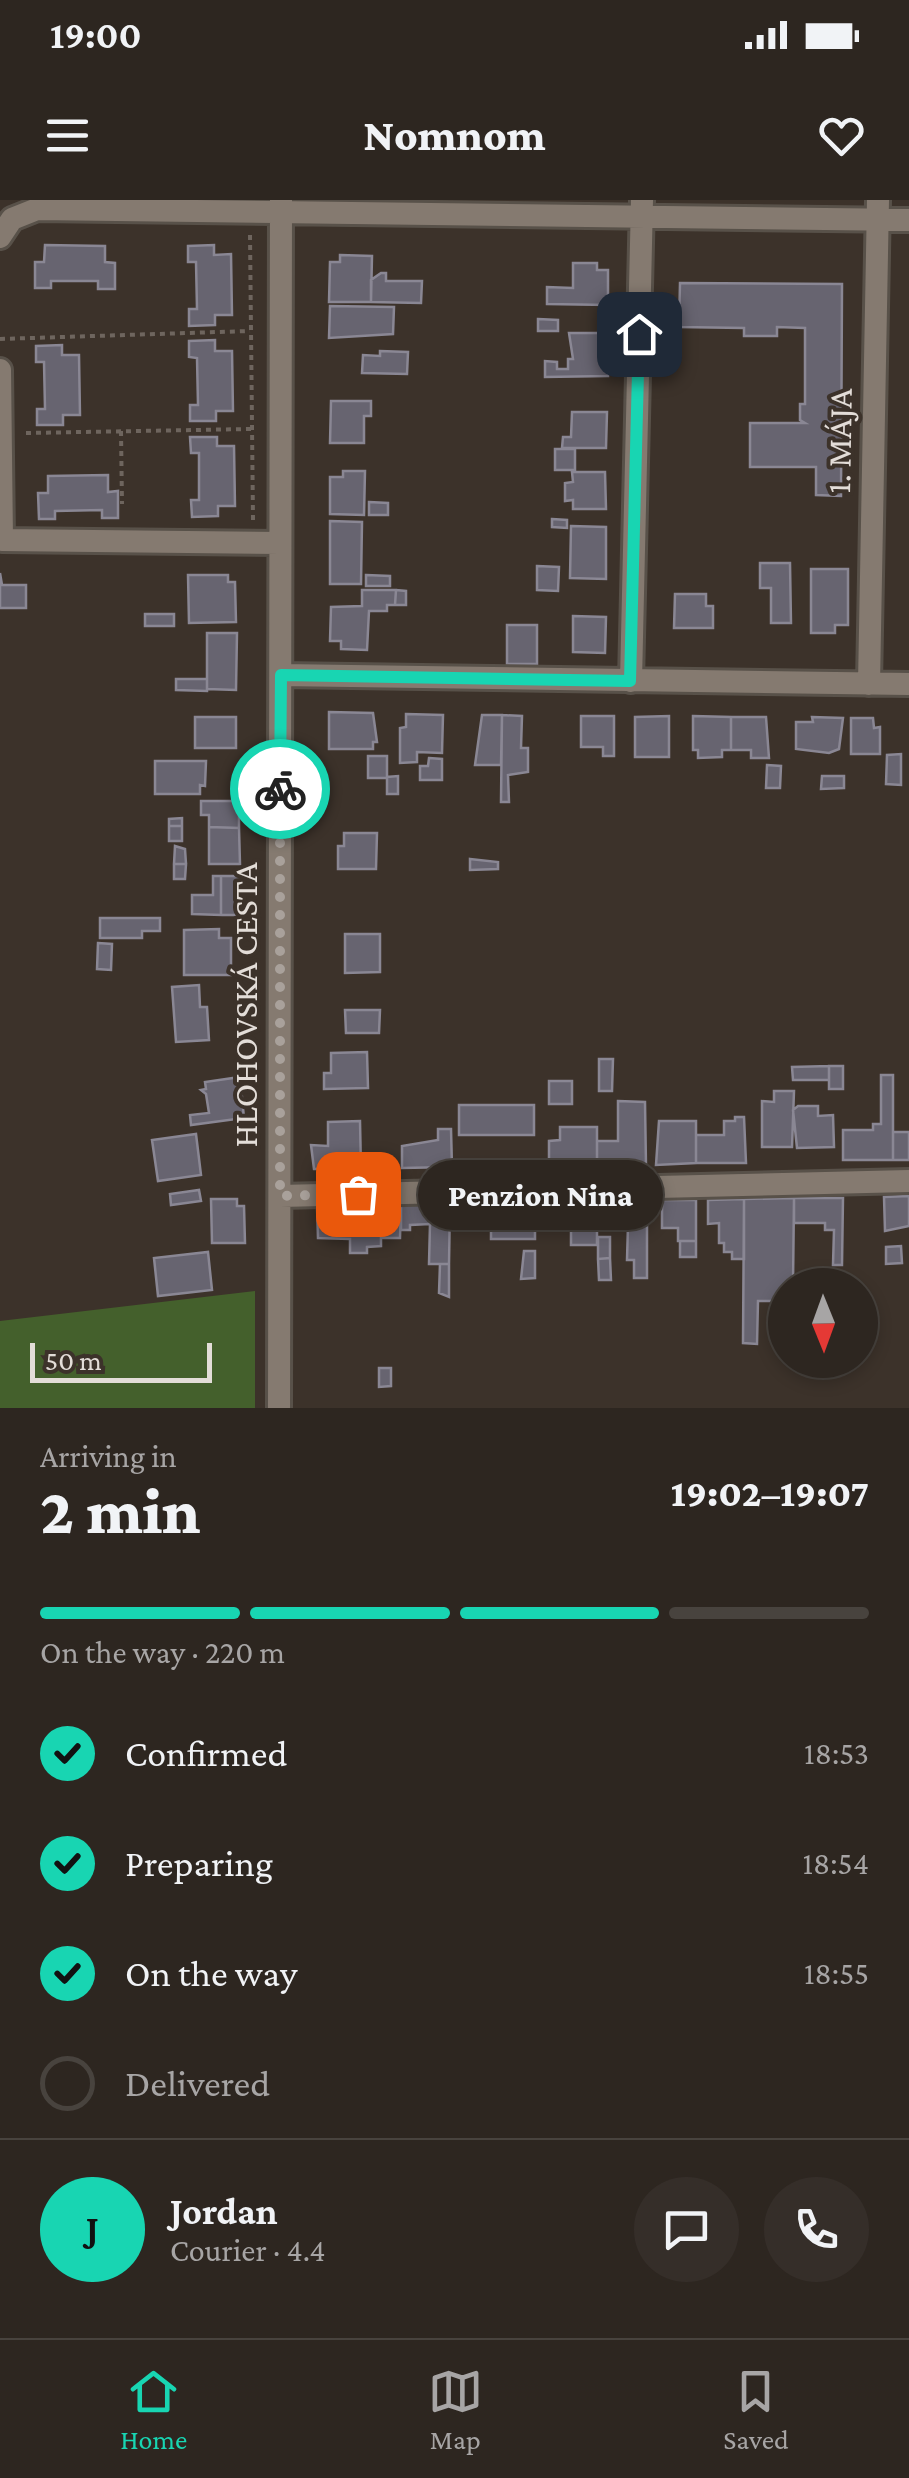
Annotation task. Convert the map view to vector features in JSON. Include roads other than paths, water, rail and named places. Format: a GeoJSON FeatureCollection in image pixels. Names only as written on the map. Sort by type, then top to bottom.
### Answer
{"type":"FeatureCollection","features":[{"type":"Feature","properties":{"kind":"street"},"geometry":{"type":"LineString","coordinates":[[4,224],[37,209],[250,211],[281,206],[878,210],[909,220]]}},
{"type":"Feature","properties":{"kind":"street","name":"HLOHOVSKÁ CESTA"},"geometry":{"type":"LineString","coordinates":[[279,1408],[281,206]]}},
{"type":"Feature","properties":{"kind":"street"},"geometry":{"type":"LineString","coordinates":[[630,681],[642,209]]}},
{"type":"Feature","properties":{"kind":"street","name":"1. MÁJA"},"geometry":{"type":"LineString","coordinates":[[868,684],[878,210]]}},
{"type":"Feature","properties":{"kind":"street"},"geometry":{"type":"LineString","coordinates":[[0,370],[2,540],[280,543]]}},
{"type":"Feature","properties":{"kind":"street"},"geometry":{"type":"LineString","coordinates":[[281,675],[909,684]]}},
{"type":"Feature","properties":{"kind":"street"},"geometry":{"type":"LineString","coordinates":[[280,1196],[909,1181]]}},
{"type":"Feature","properties":{"kind":"place","name":"Penzion Nina"},"geometry":{"type":"Point","coordinates":[358,1194]}}]}
